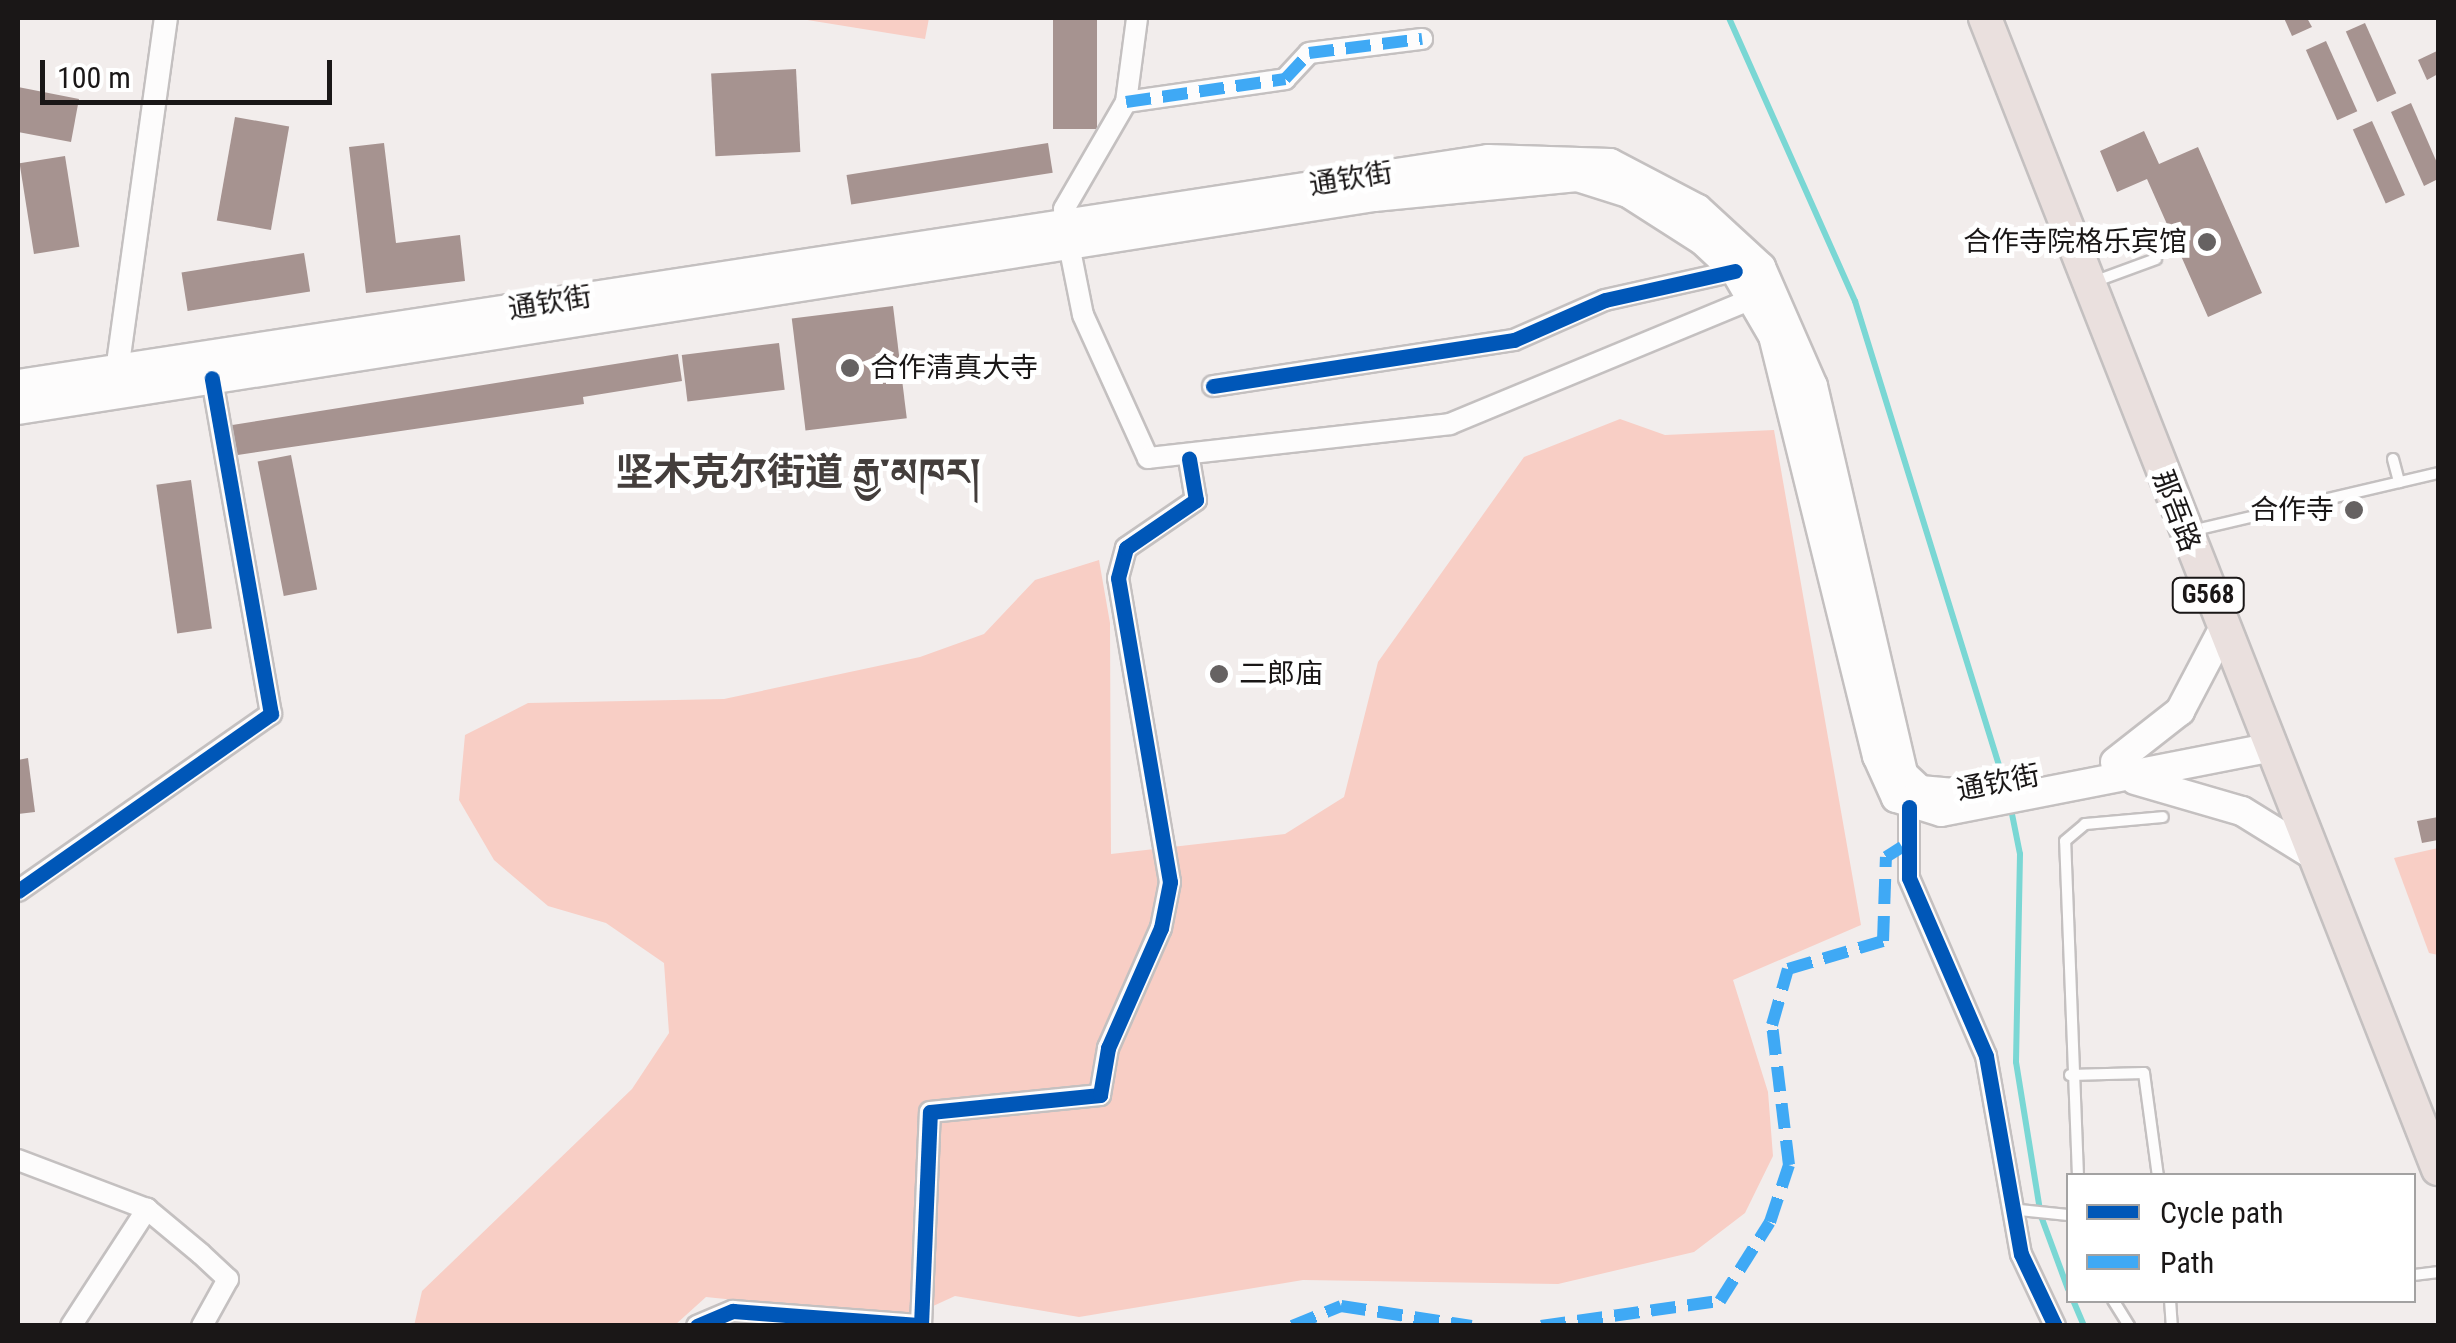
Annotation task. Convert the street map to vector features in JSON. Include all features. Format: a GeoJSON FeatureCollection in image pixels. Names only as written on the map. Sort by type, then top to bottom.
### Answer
{"type":"FeatureCollection","features":[{"type":"Feature","properties":{"kind":"highway","name":"那吾路"},"geometry":{"type":"LineString","coordinates":[[1985,18],[2222,631],[2438,1170]]}},
{"type":"Feature","properties":{"kind":"main road","name":"通钦街"},"geometry":{"type":"LineString","coordinates":[[18,384],[115,381],[1068,235],[1549,156],[1610,164],[1698,208],[1761,267],[1794,329],[1898,761],[1910,784],[1952,802],[2265,740]]}},
{"type":"Feature","properties":{"kind":"main road"},"geometry":{"type":"LineString","coordinates":[[18,410],[115,381],[212,378],[1068,235],[1498,180],[1577,178],[1652,205],[1736,270],[1790,380],[1882,772],[1909,806],[1952,802]]}},
{"type":"Feature","properties":{"kind":"main road"},"geometry":{"type":"LineString","coordinates":[[2222,631],[2180,710],[2117,770],[2215,800],[2314,855]]}},
{"type":"Feature","properties":{"kind":"street"},"geometry":{"type":"LineString","coordinates":[[115,381],[166,18]]}},
{"type":"Feature","properties":{"kind":"street"},"geometry":{"type":"LineString","coordinates":[[1137,18],[1126,102],[1064,209],[1083,315],[1113,368],[1126,426],[1148,458],[1189,459],[1450,424],[1752,299]]}},
{"type":"Feature","properties":{"kind":"street"},"geometry":{"type":"LineString","coordinates":[[1126,102],[1285,80],[1309,52],[1422,39]]}},
{"type":"Feature","properties":{"kind":"street"},"geometry":{"type":"LineString","coordinates":[[1213,386],[1514,340],[1604,300],[1736,270]]}},
{"type":"Feature","properties":{"kind":"street"},"geometry":{"type":"LineString","coordinates":[[18,890],[271,714],[212,378]]}},
{"type":"Feature","properties":{"kind":"street"},"geometry":{"type":"LineString","coordinates":[[697,1326],[733,1312],[921,1325],[930,1112],[1100,1095],[1170,882],[1118,578],[1126,548],[1196,500],[1189,459]]}},
{"type":"Feature","properties":{"kind":"street"},"geometry":{"type":"LineString","coordinates":[[1909,806],[1909,878],[1986,1056],[2014,1210],[2055,1326]]}},
{"type":"Feature","properties":{"kind":"street"},"geometry":{"type":"LineString","coordinates":[[18,1160],[147,1209],[228,1279],[212,1322]]}},
{"type":"Feature","properties":{"kind":"street"},"geometry":{"type":"LineString","coordinates":[[71,1326],[147,1209]]}},
{"type":"Feature","properties":{"kind":"lane"},"geometry":{"type":"LineString","coordinates":[[2088,284],[2156,259]]}},
{"type":"Feature","properties":{"kind":"lane"},"geometry":{"type":"LineString","coordinates":[[2394,458],[2399,482]]}},
{"type":"Feature","properties":{"kind":"lane"},"geometry":{"type":"LineString","coordinates":[[2184,533],[2438,473]]}},
{"type":"Feature","properties":{"kind":"lane"},"geometry":{"type":"LineString","coordinates":[[2078,1173],[2070,1075],[2066,836],[2085,824],[2162,817]]}},
{"type":"Feature","properties":{"kind":"lane"},"geometry":{"type":"LineString","coordinates":[[2070,1075],[2144,1073],[2158,1173]]}},
{"type":"Feature","properties":{"kind":"lane"},"geometry":{"type":"LineString","coordinates":[[2014,1210],[2066,1215]]}},
{"type":"Feature","properties":{"kind":"lane"},"geometry":{"type":"LineString","coordinates":[[2115,1303],[2128,1326]]}},
{"type":"Feature","properties":{"kind":"shaded area"},"geometry":{"type":"Polygon","coordinates":[[[795,18],[929,18],[925,39],[795,18]]]}},
{"type":"Feature","properties":{"kind":"shaded area"},"geometry":{"type":"Polygon","coordinates":[[[1620,419],[1665,435],[1774,430],[1861,925],[1733,980],[1768,1092],[1773,1156],[1745,1213],[1694,1252],[1558,1284],[1303,1280],[1079,1317],[955,1296],[907,1318],[706,1297],[675,1325],[414,1326],[422,1291],[632,1089],[669,1033],[664,963],[606,923],[548,906],[494,860],[459,800],[465,735],[528,703],[724,699],[920,657],[984,634],[1035,580],[1099,560],[1110,623],[1111,854],[1285,834],[1344,797],[1378,662],[1524,457],[1620,419]]]}},
{"type":"Feature","properties":{"kind":"shaded area"},"geometry":{"type":"Polygon","coordinates":[[[2438,848],[2438,955],[2429,953],[2394,858],[2438,848]]]}},
{"type":"Feature","properties":{"kind":"building"},"geometry":{"type":"Polygon","coordinates":[[[1053,18],[1097,18],[1097,129],[1053,129],[1053,18]]]}},
{"type":"Feature","properties":{"kind":"building"},"geometry":{"type":"Polygon","coordinates":[[[2284,18],[2307,18],[2312,27],[2292,36],[2284,18]]]}},
{"type":"Feature","properties":{"kind":"building"},"geometry":{"type":"Polygon","coordinates":[[[2365,23],[2396,93],[2377,102],[2346,32],[2365,23]]]}},
{"type":"Feature","properties":{"kind":"building"},"geometry":{"type":"Polygon","coordinates":[[[2326,41],[2357,111],[2337,120],[2306,50],[2326,41]]]}},
{"type":"Feature","properties":{"kind":"building"},"geometry":{"type":"Polygon","coordinates":[[[2437,51],[2438,74],[2427,80],[2418,60],[2437,51]]]}},
{"type":"Feature","properties":{"kind":"building"},"geometry":{"type":"Polygon","coordinates":[[[796,69],[800,152],[715,156],[711,73],[796,69]]]}},
{"type":"Feature","properties":{"kind":"building"},"geometry":{"type":"Polygon","coordinates":[[[18,87],[79,99],[71,142],[18,132],[18,87]]]}},
{"type":"Feature","properties":{"kind":"building"},"geometry":{"type":"Polygon","coordinates":[[[2411,103],[2438,165],[2438,179],[2424,186],[2391,112],[2411,103]]]}},
{"type":"Feature","properties":{"kind":"building"},"geometry":{"type":"Polygon","coordinates":[[[235,117],[289,127],[271,230],[217,220],[235,117]]]}},
{"type":"Feature","properties":{"kind":"building"},"geometry":{"type":"Polygon","coordinates":[[[2372,121],[2405,195],[2386,204],[2353,130],[2372,121]]]}},
{"type":"Feature","properties":{"kind":"building","name":"合作寺院格乐宾馆"},"geometry":{"type":"Polygon","coordinates":[[[2144,131],[2159,164],[2198,147],[2262,293],[2208,317],[2147,179],[2117,192],[2100,151],[2144,131]]]}},
{"type":"Feature","properties":{"kind":"building"},"geometry":{"type":"Polygon","coordinates":[[[384,143],[396,243],[460,235],[465,281],[366,293],[349,147],[384,143]]]}},
{"type":"Feature","properties":{"kind":"building"},"geometry":{"type":"Polygon","coordinates":[[[1048,143],[1053,173],[851,205],[847,175],[1048,143]]]}},
{"type":"Feature","properties":{"kind":"building"},"geometry":{"type":"Polygon","coordinates":[[[65,156],[79,247],[34,254],[20,163],[65,156]]]}},
{"type":"Feature","properties":{"kind":"building"},"geometry":{"type":"Polygon","coordinates":[[[304,253],[310,292],[188,311],[182,272],[304,253]]]}},
{"type":"Feature","properties":{"kind":"building","name":"合作清真大寺"},"geometry":{"type":"Polygon","coordinates":[[[893,306],[907,418],[806,431],[792,318],[893,306]]]}},
{"type":"Feature","properties":{"kind":"building"},"geometry":{"type":"Polygon","coordinates":[[[779,343],[785,390],[687,402],[682,355],[779,343]]]}},
{"type":"Feature","properties":{"kind":"building"},"geometry":{"type":"Polygon","coordinates":[[[678,354],[682,381],[583,397],[584,404],[231,456],[226,426],[678,354]]]}},
{"type":"Feature","properties":{"kind":"building"},"geometry":{"type":"Polygon","coordinates":[[[291,455],[317,589],[284,596],[258,461],[291,455]]]}},
{"type":"Feature","properties":{"kind":"building"},"geometry":{"type":"Polygon","coordinates":[[[191,480],[212,629],[177,633],[156,485],[191,480]]]}},
{"type":"Feature","properties":{"kind":"building"},"geometry":{"type":"Polygon","coordinates":[[[28,758],[35,812],[18,814],[18,760],[28,758]]]}},
{"type":"Feature","properties":{"kind":"building"},"geometry":{"type":"Polygon","coordinates":[[[2438,817],[2438,840],[2422,843],[2417,821],[2438,817]]]}},
{"type":"Feature","properties":{"kind":"waterway"},"geometry":{"type":"LineString","coordinates":[[1729,18],[1855,301],[2007,791]]}},
{"type":"Feature","properties":{"kind":"waterway"},"geometry":{"type":"LineString","coordinates":[[2010,804],[2020,854],[2016,1062],[2041,1216],[2066,1284]]}},
{"type":"Feature","properties":{"kind":"waterway"},"geometry":{"type":"LineString","coordinates":[[2074,1303],[2084,1326]]}},
{"type":"Feature","properties":{"kind":"marked path"},"geometry":{"type":"LineString","coordinates":[[1126,102],[1285,79],[1309,53],[1422,39]]}},
{"type":"Feature","properties":{"kind":"marked path"},"geometry":{"type":"LineString","coordinates":[[1541,1326],[1720,1301],[1770,1222],[1789,1165],[1772,1025],[1788,969],[1883,941],[1886,857],[1902,847]]}},
{"type":"Feature","properties":{"kind":"marked path"},"geometry":{"type":"LineString","coordinates":[[1292,1326],[1341,1306],[1471,1326]]}},
{"type":"Feature","properties":{"kind":"cycle path"},"geometry":{"type":"LineString","coordinates":[[1213,386],[1514,340],[1605,300],[1735,271]]}},
{"type":"Feature","properties":{"kind":"cycle path"},"geometry":{"type":"LineString","coordinates":[[18,891],[271,714],[212,378]]}},
{"type":"Feature","properties":{"kind":"cycle path"},"geometry":{"type":"LineString","coordinates":[[697,1326],[733,1311],[921,1325],[930,1112],[1100,1095],[1108,1048],[1161,928],[1170,882],[1118,578],[1126,548],[1196,500],[1189,459]]}},
{"type":"Feature","properties":{"kind":"cycle path"},"geometry":{"type":"LineString","coordinates":[[1909,807],[1909,878],[1986,1056],[2021,1254],[2055,1326]]}},
{"type":"Feature","properties":{"kind":"place","name":"合作寺院格乐宾馆"},"geometry":{"type":"Point","coordinates":[2207,242]}},
{"type":"Feature","properties":{"kind":"place","name":"合作清真大寺"},"geometry":{"type":"Point","coordinates":[850,368]}},
{"type":"Feature","properties":{"kind":"place","name":"合作寺"},"geometry":{"type":"Point","coordinates":[2354,510]}},
{"type":"Feature","properties":{"kind":"place","name":"二郎庙"},"geometry":{"type":"Point","coordinates":[1219,674]}},
{"type":"Feature","properties":{"kind":"district","name":"坚木克尔街道 རྒྱ་མཁར།"},"geometry":{"type":"Point","coordinates":[798,473]}}]}
